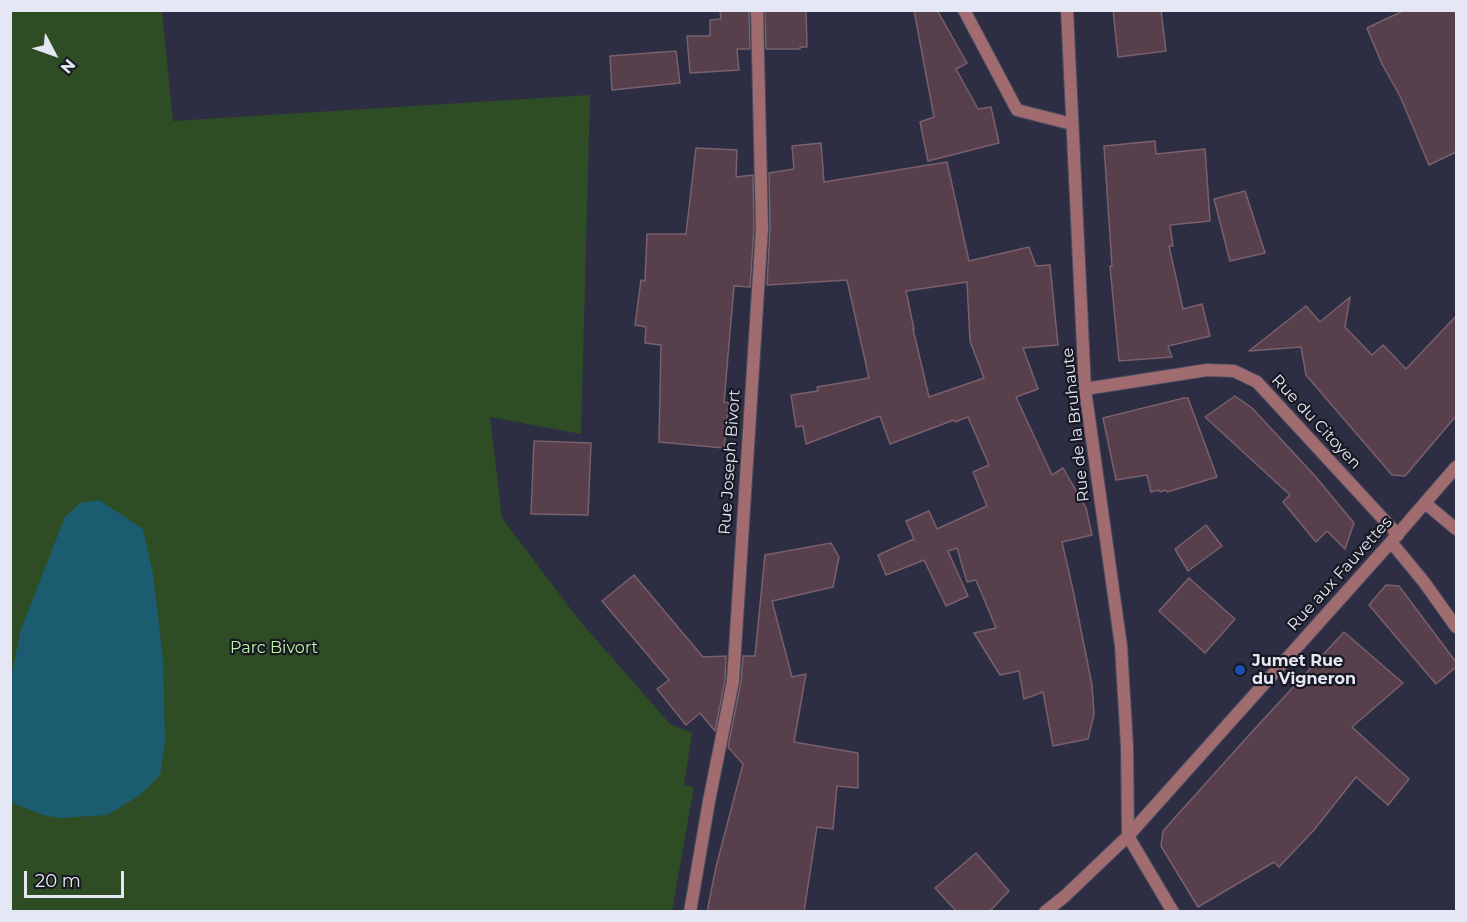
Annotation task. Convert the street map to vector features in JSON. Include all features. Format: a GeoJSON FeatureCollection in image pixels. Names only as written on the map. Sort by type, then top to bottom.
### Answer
{"type":"FeatureCollection","features":[{"type":"Feature","properties":{"kind":"street","name":"Rue Joseph Bivort"},"geometry":{"type":"LineString","coordinates":[[690,912],[733,681],[762,228],[757,10]]}},
{"type":"Feature","properties":{"kind":"street"},"geometry":{"type":"LineString","coordinates":[[964,10],[1017,110],[1072,124]]}},
{"type":"Feature","properties":{"kind":"street","name":"Rue de la Bruhaute"},"geometry":{"type":"LineString","coordinates":[[1067,10],[1085,389],[1121,646],[1127,746],[1128,836]]}},
{"type":"Feature","properties":{"kind":"street","name":"Rue du Citoyen"},"geometry":{"type":"LineString","coordinates":[[1085,389],[1207,370],[1234,371],[1257,382],[1394,538],[1456,627]]}},
{"type":"Feature","properties":{"kind":"street","name":"Rue aux Fauvettes"},"geometry":{"type":"LineString","coordinates":[[1045,912],[1128,836],[1456,467]]}},
{"type":"Feature","properties":{"kind":"street"},"geometry":{"type":"LineString","coordinates":[[1425,503],[1456,529]]}},
{"type":"Feature","properties":{"kind":"street"},"geometry":{"type":"LineString","coordinates":[[1128,836],[1173,912]]}},
{"type":"Feature","properties":{"kind":"green space","name":"Parc Bivort"},"geometry":{"type":"Polygon","coordinates":[[[10,11],[162,11],[173,121],[590,95],[581,434],[490,417],[502,518],[579,620],[670,724],[692,733],[684,785],[694,787],[672,911],[11,911],[10,11]]]}},
{"type":"Feature","properties":{"kind":"water"},"geometry":{"type":"Polygon","coordinates":[[[99,500],[143,529],[153,574],[163,659],[165,741],[160,775],[140,795],[107,815],[60,818],[43,815],[13,803],[11,797],[11,677],[21,629],[65,517],[80,503],[99,500]]]}},
{"type":"Feature","properties":{"kind":"building"},"geometry":{"type":"Polygon","coordinates":[[[720,10],[749,10],[750,49],[737,49],[739,70],[690,73],[687,36],[710,36],[710,20],[721,19],[720,10]]]}},
{"type":"Feature","properties":{"kind":"building"},"geometry":{"type":"Polygon","coordinates":[[[765,10],[806,10],[807,47],[766,49],[765,10]]]}},
{"type":"Feature","properties":{"kind":"building"},"geometry":{"type":"Polygon","coordinates":[[[914,10],[937,10],[967,63],[956,69],[978,109],[991,107],[999,143],[928,161],[920,122],[934,117],[914,10]]]}},
{"type":"Feature","properties":{"kind":"building"},"geometry":{"type":"Polygon","coordinates":[[[1113,10],[1161,10],[1166,51],[1118,57],[1113,10]]]}},
{"type":"Feature","properties":{"kind":"building"},"geometry":{"type":"Polygon","coordinates":[[[1405,10],[1456,10],[1456,152],[1429,165],[1400,96],[1382,64],[1367,28],[1405,10]]]}},
{"type":"Feature","properties":{"kind":"building"},"geometry":{"type":"Polygon","coordinates":[[[676,51],[680,83],[612,90],[610,56],[676,51]]]}},
{"type":"Feature","properties":{"kind":"building"},"geometry":{"type":"Polygon","coordinates":[[[1155,141],[1156,154],[1205,149],[1210,221],[1170,225],[1173,246],[1169,246],[1183,309],[1202,304],[1210,336],[1168,346],[1172,357],[1119,361],[1110,266],[1112,266],[1104,146],[1155,141]]]}},
{"type":"Feature","properties":{"kind":"building"},"geometry":{"type":"Polygon","coordinates":[[[821,143],[824,182],[947,162],[969,261],[1029,247],[1036,266],[1050,265],[1058,345],[1023,348],[1038,389],[1016,397],[1052,475],[1063,468],[1086,508],[1092,535],[1062,542],[1092,685],[1094,714],[1088,739],[1053,746],[1043,692],[1024,699],[1019,671],[1000,675],[974,633],[996,628],[976,580],[967,582],[957,548],[948,551],[968,596],[946,606],[924,560],[886,575],[878,555],[914,539],[906,521],[929,511],[937,529],[987,506],[973,472],[989,465],[968,417],[890,444],[880,416],[806,444],[803,426],[796,427],[791,395],[818,391],[817,387],[869,378],[847,280],[767,285],[770,228],[769,173],[794,169],[792,146],[821,143]],[[967,282],[906,291],[929,397],[984,378],[970,341],[967,282]]]}},
{"type":"Feature","properties":{"kind":"building"},"geometry":{"type":"Polygon","coordinates":[[[696,148],[737,150],[736,177],[753,175],[754,228],[750,287],[734,286],[724,402],[729,403],[724,448],[659,442],[661,345],[645,343],[646,327],[635,325],[641,280],[645,281],[647,234],[686,234],[696,148]]]}},
{"type":"Feature","properties":{"kind":"building"},"geometry":{"type":"Polygon","coordinates":[[[1245,191],[1265,253],[1230,261],[1214,199],[1245,191]]]}},
{"type":"Feature","properties":{"kind":"building"},"geometry":{"type":"Polygon","coordinates":[[[1350,297],[1345,327],[1372,355],[1383,345],[1406,369],[1456,316],[1456,416],[1405,476],[1392,475],[1306,375],[1301,347],[1249,351],[1306,306],[1320,322],[1350,297]]]}},
{"type":"Feature","properties":{"kind":"building"},"geometry":{"type":"Polygon","coordinates":[[[1235,396],[1252,408],[1315,476],[1354,523],[1345,549],[1327,531],[1316,542],[1283,502],[1290,495],[1205,417],[1235,396]]]}},
{"type":"Feature","properties":{"kind":"building"},"geometry":{"type":"Polygon","coordinates":[[[1188,398],[1217,477],[1167,492],[1159,490],[1151,492],[1147,475],[1116,480],[1103,418],[1188,398]]]}},
{"type":"Feature","properties":{"kind":"building"},"geometry":{"type":"Polygon","coordinates":[[[534,441],[591,443],[588,515],[531,514],[534,441]]]}},
{"type":"Feature","properties":{"kind":"building"},"geometry":{"type":"Polygon","coordinates":[[[1206,525],[1222,546],[1188,571],[1175,549],[1206,525]]]}},
{"type":"Feature","properties":{"kind":"building"},"geometry":{"type":"Polygon","coordinates":[[[831,543],[839,557],[833,587],[772,601],[792,677],[806,674],[794,742],[858,753],[858,788],[837,786],[833,829],[817,827],[804,912],[707,912],[716,867],[743,764],[728,747],[741,682],[743,656],[755,656],[765,555],[831,543]]]}},
{"type":"Feature","properties":{"kind":"building"},"geometry":{"type":"Polygon","coordinates":[[[634,575],[703,657],[726,656],[725,680],[715,731],[700,713],[686,725],[657,689],[669,680],[602,601],[634,575]]]}},
{"type":"Feature","properties":{"kind":"building"},"geometry":{"type":"Polygon","coordinates":[[[1189,578],[1235,619],[1205,653],[1159,611],[1189,578]]]}},
{"type":"Feature","properties":{"kind":"building"},"geometry":{"type":"Polygon","coordinates":[[[1386,585],[1399,586],[1456,662],[1456,667],[1436,684],[1369,605],[1386,585]]]}},
{"type":"Feature","properties":{"kind":"building"},"geometry":{"type":"Polygon","coordinates":[[[1344,632],[1403,683],[1352,727],[1409,779],[1388,805],[1356,777],[1314,830],[1279,867],[1274,862],[1198,907],[1161,846],[1163,831],[1344,632]]]}},
{"type":"Feature","properties":{"kind":"building"},"geometry":{"type":"Polygon","coordinates":[[[976,853],[1009,891],[989,912],[957,912],[935,888],[976,853]]]}},
{"type":"Feature","properties":{"kind":"place","name":"Jumet Rue du Vigneron"},"geometry":{"type":"Point","coordinates":[1240,670]}}]}
